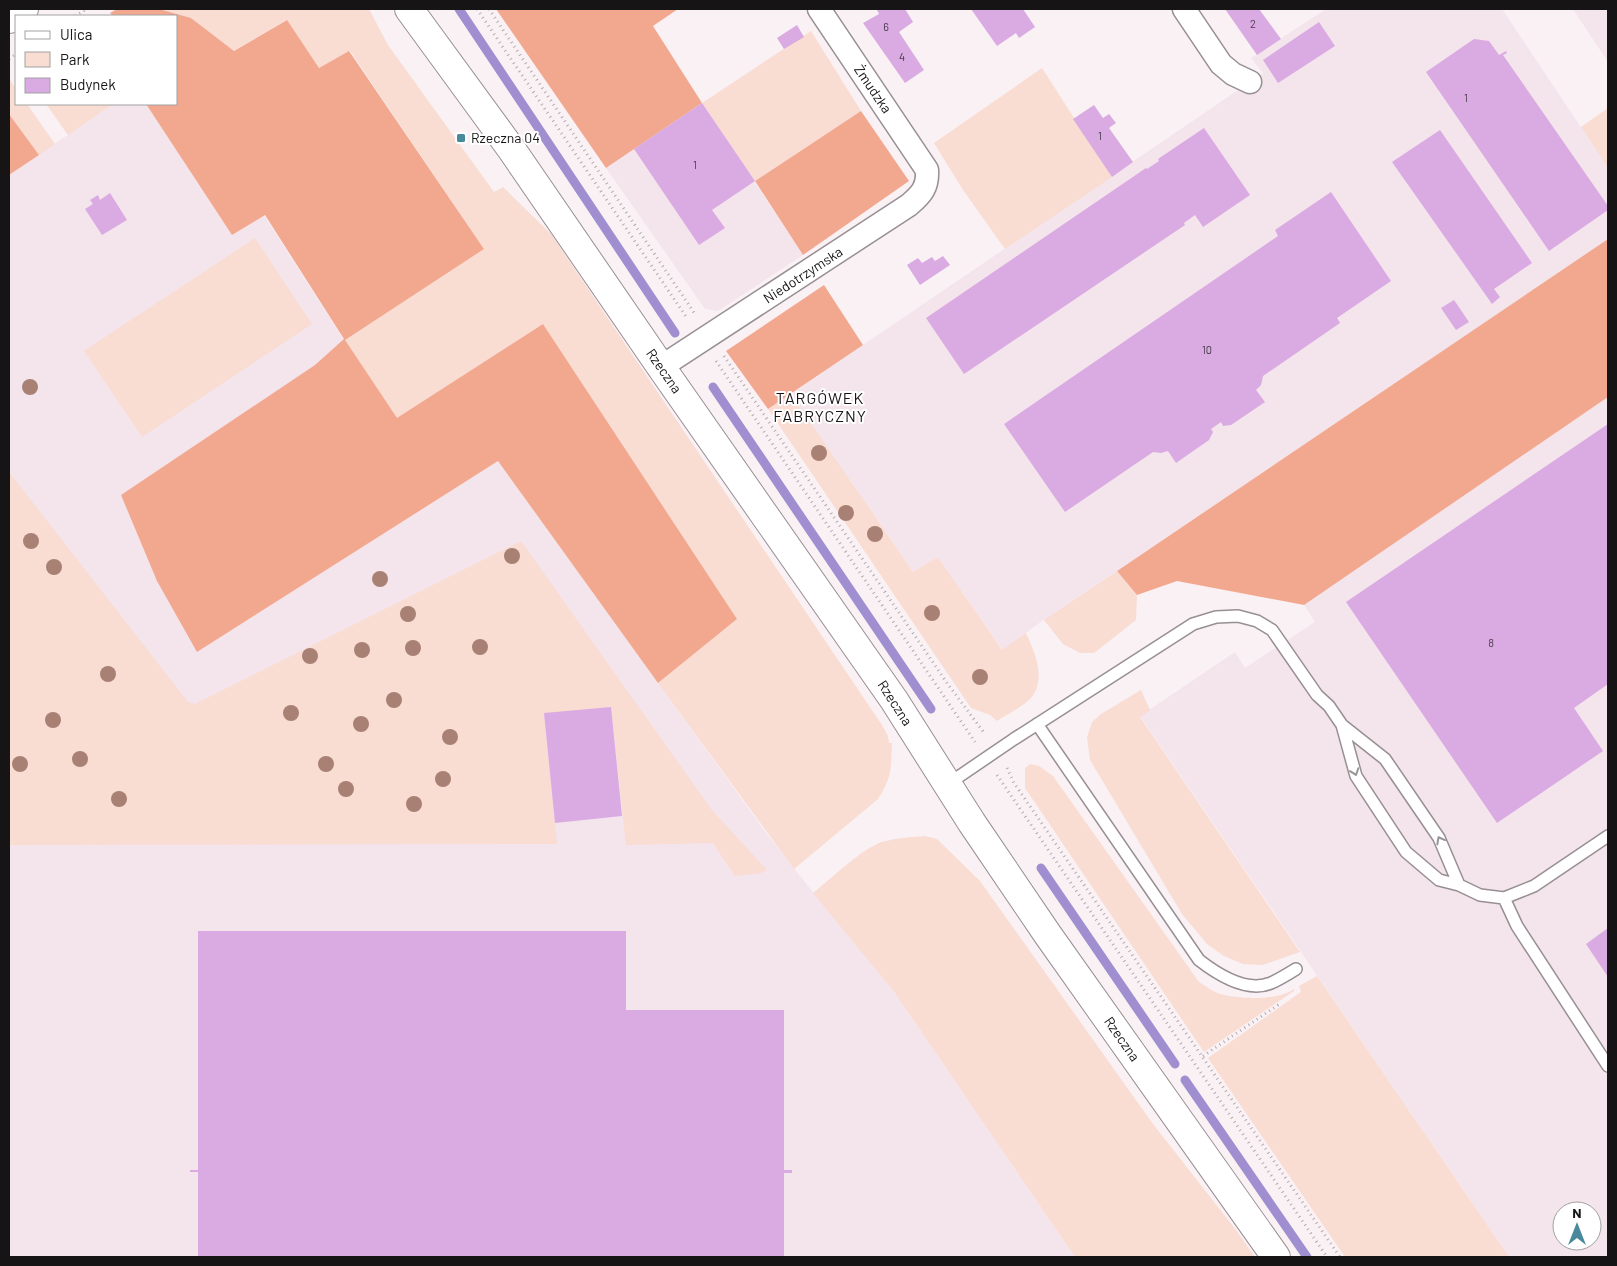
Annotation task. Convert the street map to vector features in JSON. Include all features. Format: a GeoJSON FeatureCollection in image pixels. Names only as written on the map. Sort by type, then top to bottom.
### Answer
{"type":"FeatureCollection","features":[{"type":"Feature","properties":{"kind":"street"},"geometry":{"type":"LineString","coordinates":[[9,19],[24,9]]}},
{"type":"Feature","properties":{"kind":"street","name":"Rzeczna"},"geometry":{"type":"LineString","coordinates":[[409,9],[512,150],[894,700],[947,785],[1042,927],[1276,1257]]}},
{"type":"Feature","properties":{"kind":"street","name":"Rzeczna"},"geometry":{"type":"LineString","coordinates":[[430,9],[512,150]]}},
{"type":"Feature","properties":{"kind":"street","name":"Żmudzka"},"geometry":{"type":"LineString","coordinates":[[819,9],[927,170]]}},
{"type":"Feature","properties":{"kind":"street"},"geometry":{"type":"LineString","coordinates":[[1184,9],[1221,64],[1233,74],[1250,82]]}},
{"type":"Feature","properties":{"kind":"street","name":"Niedotrzymska"},"geometry":{"type":"LineString","coordinates":[[662,367],[909,205],[926,189],[928,180],[927,170]]}},
{"type":"Feature","properties":{"kind":"lane"},"geometry":{"type":"LineString","coordinates":[[947,785],[997,750],[1193,624],[1216,617],[1238,616],[1257,621],[1272,630],[1317,695],[1329,706],[1342,725],[1385,759],[1439,838],[1460,885]]}},
{"type":"Feature","properties":{"kind":"lane"},"geometry":{"type":"LineString","coordinates":[[1037,724],[1199,960],[1213,971],[1251,985],[1270,984],[1296,969]]}},
{"type":"Feature","properties":{"kind":"lane"},"geometry":{"type":"LineString","coordinates":[[1342,725],[1356,776],[1406,852],[1439,880],[1460,885],[1480,894],[1504,898],[1534,886],[1608,836]]}},
{"type":"Feature","properties":{"kind":"lane"},"geometry":{"type":"LineString","coordinates":[[1504,898],[1517,926],[1608,1066]]}},
{"type":"Feature","properties":{"kind":"path"},"geometry":{"type":"LineString","coordinates":[[477,9],[947,683],[997,750],[1014,783],[1340,1257]]}},
{"type":"Feature","properties":{"kind":"path"},"geometry":{"type":"LineString","coordinates":[[489,9],[986,758],[1326,1257]]}},
{"type":"Feature","properties":{"kind":"path"},"geometry":{"type":"LineString","coordinates":[[1203,1056],[1296,993],[1296,969]]}},
{"type":"Feature","properties":{"kind":"shaded area"},"geometry":{"type":"Polygon","coordinates":[[[117,9],[159,9],[191,18],[234,51],[287,20],[319,68],[349,51],[484,249],[345,340],[397,418],[543,324],[737,619],[658,683],[498,461],[197,652],[157,581],[121,495],[315,365],[344,339],[265,215],[232,235],[147,105],[178,105],[178,15],[112,15],[110,13],[117,9]]]}},
{"type":"Feature","properties":{"kind":"shaded area"},"geometry":{"type":"Polygon","coordinates":[[[496,9],[678,9],[653,26],[702,103],[606,168],[496,9]]]}},
{"type":"Feature","properties":{"kind":"shaded area"},"geometry":{"type":"Polygon","coordinates":[[[1326,9],[1502,9],[1608,168],[1608,239],[1035,626],[1003,651],[938,557],[913,572],[791,394],[1263,73],[1251,58],[1326,9]]]}},
{"type":"Feature","properties":{"kind":"shaded area"},"geometry":{"type":"Polygon","coordinates":[[[1573,9],[1608,9],[1608,62],[1573,9]]]}},
{"type":"Feature","properties":{"kind":"shaded area"},"geometry":{"type":"Polygon","coordinates":[[[702,103],[803,255],[718,311],[705,309],[606,168],[702,103]]]}},
{"type":"Feature","properties":{"kind":"shaded area"},"geometry":{"type":"Polygon","coordinates":[[[112,105],[147,105],[232,235],[264,215],[344,340],[315,365],[197,652],[498,461],[764,830],[895,993],[1075,1257],[9,1257],[9,175],[112,105]]]}},
{"type":"Feature","properties":{"kind":"shaded area"},"geometry":{"type":"Polygon","coordinates":[[[861,111],[909,181],[803,255],[755,181],[861,111]]]}},
{"type":"Feature","properties":{"kind":"shaded area"},"geometry":{"type":"Polygon","coordinates":[[[9,114],[39,155],[9,175],[9,114]]]}},
{"type":"Feature","properties":{"kind":"shaded area"},"geometry":{"type":"Polygon","coordinates":[[[1608,239],[1608,397],[1304,605],[1177,581],[1137,595],[1117,571],[1608,239]]]}},
{"type":"Feature","properties":{"kind":"shaded area"},"geometry":{"type":"Polygon","coordinates":[[[824,285],[863,345],[768,409],[726,351],[824,285]]]}},
{"type":"Feature","properties":{"kind":"shaded area"},"geometry":{"type":"Polygon","coordinates":[[[1608,397],[1608,1257],[1509,1257],[1140,716],[1235,652],[1245,668],[1315,622],[1304,605],[1608,397]]]}},
{"type":"Feature","properties":{"kind":"green space"},"geometry":{"type":"Polygon","coordinates":[[[159,9],[369,9],[388,45],[494,192],[503,187],[551,234],[882,725],[888,736],[889,743],[892,743],[890,772],[886,785],[878,799],[794,869],[658,683],[737,619],[543,324],[397,419],[344,340],[484,249],[350,51],[319,68],[286,20],[234,51],[191,18],[159,9]]]}},
{"type":"Feature","properties":{"kind":"green space"},"geometry":{"type":"Polygon","coordinates":[[[811,31],[861,111],[755,181],[702,103],[811,31]]]}},
{"type":"Feature","properties":{"kind":"green space"},"geometry":{"type":"Polygon","coordinates":[[[1042,68],[1112,177],[1005,249],[963,190],[934,143],[1042,68]]]}},
{"type":"Feature","properties":{"kind":"green space"},"geometry":{"type":"Polygon","coordinates":[[[9,78],[15,87],[15,105],[28,105],[55,144],[39,155],[9,114],[9,78]]]}},
{"type":"Feature","properties":{"kind":"green space"},"geometry":{"type":"Polygon","coordinates":[[[47,105],[112,105],[68,135],[47,105]]]}},
{"type":"Feature","properties":{"kind":"green space"},"geometry":{"type":"Polygon","coordinates":[[[1608,108],[1608,168],[1581,127],[1608,108]]]}},
{"type":"Feature","properties":{"kind":"green space"},"geometry":{"type":"Polygon","coordinates":[[[255,238],[312,324],[142,437],[84,351],[255,238]]]}},
{"type":"Feature","properties":{"kind":"green space"},"geometry":{"type":"Polygon","coordinates":[[[791,394],[913,572],[938,557],[1002,650],[1026,633],[1036,657],[1039,675],[1035,692],[1030,699],[997,721],[990,715],[971,708],[768,409],[791,394]]]}},
{"type":"Feature","properties":{"kind":"green space"},"geometry":{"type":"Polygon","coordinates":[[[9,472],[188,702],[195,704],[521,541],[711,809],[767,870],[761,873],[735,876],[713,843],[626,845],[611,707],[544,714],[557,844],[9,845],[9,472]]]}},
{"type":"Feature","properties":{"kind":"green space"},"geometry":{"type":"Polygon","coordinates":[[[1117,571],[1137,595],[1136,620],[1094,653],[1080,653],[1063,644],[1044,620],[1117,571]]]}},
{"type":"Feature","properties":{"kind":"green space"},"geometry":{"type":"Polygon","coordinates":[[[1141,690],[1150,710],[1140,717],[1300,952],[1263,965],[1243,964],[1224,956],[1207,944],[1182,914],[1090,760],[1087,737],[1092,722],[1101,714],[1141,690]]]}},
{"type":"Feature","properties":{"kind":"green space"},"geometry":{"type":"Polygon","coordinates":[[[1030,764],[1039,766],[1053,776],[1199,982],[1217,993],[1237,997],[1258,998],[1278,996],[1294,989],[1294,991],[1204,1052],[1025,788],[1025,768],[1030,764]]]}},
{"type":"Feature","properties":{"kind":"green space"},"geometry":{"type":"Polygon","coordinates":[[[925,836],[937,839],[980,881],[1153,1124],[1255,1257],[1075,1257],[895,993],[813,893],[865,851],[874,846],[882,842],[925,836]]]}},
{"type":"Feature","properties":{"kind":"green space"},"geometry":{"type":"Polygon","coordinates":[[[1317,976],[1509,1257],[1345,1257],[1208,1058],[1301,992],[1299,986],[1317,976]]]}},
{"type":"Feature","properties":{"kind":"building"},"geometry":{"type":"Polygon","coordinates":[[[905,9],[913,22],[899,32],[924,70],[905,83],[863,23],[879,14],[877,10],[905,9]]]}},
{"type":"Feature","properties":{"kind":"building"},"geometry":{"type":"Polygon","coordinates":[[[971,9],[1023,9],[1035,27],[1019,38],[1016,33],[997,46],[971,9]]]}},
{"type":"Feature","properties":{"kind":"building"},"geometry":{"type":"Polygon","coordinates":[[[1225,9],[1259,9],[1281,39],[1257,55],[1225,9]]]}},
{"type":"Feature","properties":{"kind":"building"},"geometry":{"type":"Polygon","coordinates":[[[1319,22],[1335,46],[1278,83],[1263,60],[1319,22]]]}},
{"type":"Feature","properties":{"kind":"building"},"geometry":{"type":"Polygon","coordinates":[[[797,25],[804,37],[784,49],[777,38],[797,25]]]}},
{"type":"Feature","properties":{"kind":"building"},"geometry":{"type":"Polygon","coordinates":[[[1474,39],[1489,41],[1499,55],[1506,51],[1507,53],[1503,55],[1608,206],[1608,210],[1549,251],[1426,72],[1474,39]]]}},
{"type":"Feature","properties":{"kind":"building"},"geometry":{"type":"Polygon","coordinates":[[[702,103],[755,181],[712,210],[725,228],[699,245],[634,149],[702,103]]]}},
{"type":"Feature","properties":{"kind":"building"},"geometry":{"type":"Polygon","coordinates":[[[1094,105],[1103,118],[1109,114],[1116,123],[1109,128],[1133,162],[1112,177],[1073,119],[1094,105]]]}},
{"type":"Feature","properties":{"kind":"building"},"geometry":{"type":"Polygon","coordinates":[[[1204,128],[1250,195],[1203,227],[1195,215],[1184,223],[1185,225],[964,374],[926,318],[1159,161],[1158,159],[1204,128]]]}},
{"type":"Feature","properties":{"kind":"building"},"geometry":{"type":"Polygon","coordinates":[[[1440,130],[1532,263],[1494,289],[1500,297],[1492,304],[1392,162],[1440,130]]]}},
{"type":"Feature","properties":{"kind":"building"},"geometry":{"type":"Polygon","coordinates":[[[1331,192],[1391,281],[1337,318],[1340,323],[1263,376],[1261,385],[1256,390],[1265,402],[1231,425],[1223,426],[1221,422],[1211,429],[1213,432],[1209,440],[1176,463],[1168,451],[1161,453],[1153,452],[1065,512],[1004,424],[1278,236],[1275,230],[1331,192]]]}},
{"type":"Feature","properties":{"kind":"building"},"geometry":{"type":"Polygon","coordinates":[[[110,193],[127,220],[102,235],[85,209],[93,204],[90,200],[98,195],[100,200],[110,193]]]}},
{"type":"Feature","properties":{"kind":"building"},"geometry":{"type":"Polygon","coordinates":[[[943,256],[950,265],[920,285],[907,265],[918,258],[922,263],[932,257],[935,261],[943,256]]]}},
{"type":"Feature","properties":{"kind":"building"},"geometry":{"type":"Polygon","coordinates":[[[1454,300],[1469,322],[1456,330],[1441,308],[1454,300]]]}},
{"type":"Feature","properties":{"kind":"building"},"geometry":{"type":"Polygon","coordinates":[[[1608,424],[1608,684],[1574,708],[1603,751],[1497,823],[1346,602],[1608,424]]]}},
{"type":"Feature","properties":{"kind":"building"},"geometry":{"type":"Polygon","coordinates":[[[611,707],[622,816],[555,823],[544,713],[611,707]]]}},
{"type":"Feature","properties":{"kind":"building"},"geometry":{"type":"Polygon","coordinates":[[[1608,928],[1608,977],[1586,944],[1608,928]]]}},
{"type":"Feature","properties":{"kind":"building"},"geometry":{"type":"Polygon","coordinates":[[[198,931],[626,931],[626,1010],[784,1010],[784,1170],[792,1170],[792,1173],[784,1173],[784,1257],[198,1257],[198,1172],[190,1172],[190,1170],[198,1170],[198,931]]]}},
{"type":"Feature","properties":{"kind":"waterway"},"geometry":{"type":"LineString","coordinates":[[459,9],[675,333]]}},
{"type":"Feature","properties":{"kind":"waterway"},"geometry":{"type":"LineString","coordinates":[[713,387],[931,709]]}},
{"type":"Feature","properties":{"kind":"waterway"},"geometry":{"type":"LineString","coordinates":[[1041,868],[1175,1064]]}},
{"type":"Feature","properties":{"kind":"waterway"},"geometry":{"type":"LineString","coordinates":[[1185,1080],[1307,1257]]}},
{"type":"Feature","properties":{"kind":"place","name":"Rzeczna 04"},"geometry":{"type":"Point","coordinates":[461,138]}},
{"type":"Feature","properties":{"kind":"district","name":"TARGÓWEK FABRYCZNY"},"geometry":{"type":"Point","coordinates":[820,407]}}]}
